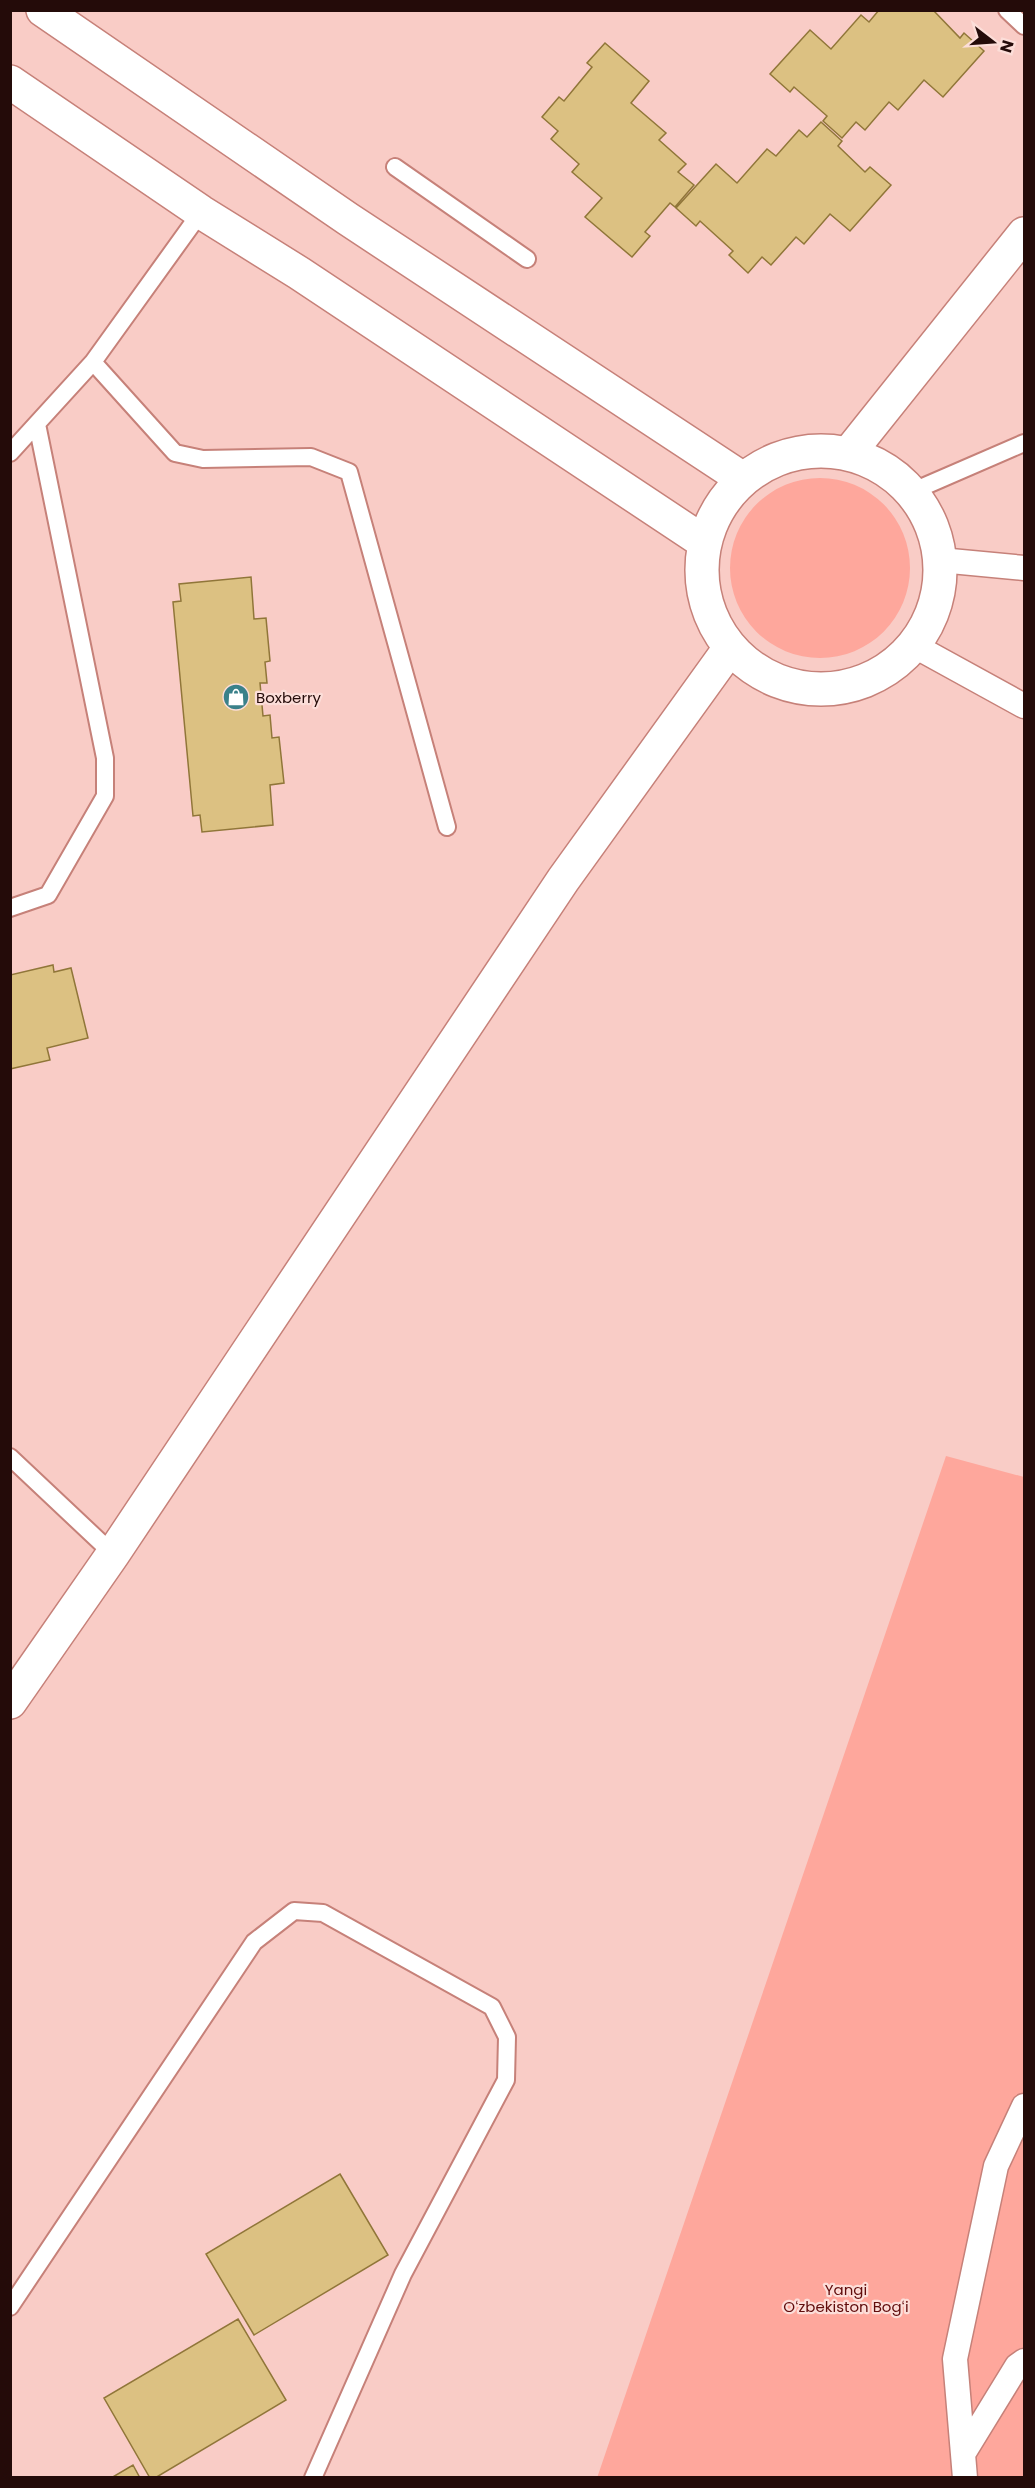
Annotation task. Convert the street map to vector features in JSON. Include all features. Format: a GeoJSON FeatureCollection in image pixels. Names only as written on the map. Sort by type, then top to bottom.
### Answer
{"type":"FeatureCollection","features":[{"type":"Feature","properties":{"kind":"street"},"geometry":{"type":"LineString","coordinates":[[43,10],[348,219],[742,479]]}},
{"type":"Feature","properties":{"kind":"street"},"geometry":{"type":"LineString","coordinates":[[10,82],[201,212],[299,273],[704,542]]}},
{"type":"Feature","properties":{"kind":"street"},"geometry":{"type":"LineString","coordinates":[[849,453],[1024,234]]}},
{"type":"Feature","properties":{"kind":"street"},"geometry":{"type":"LineString","coordinates":[[811,450],[849,453],[883,467],[911,492],[932,523],[940,560],[938,597],[923,632],[913,645],[899,661],[867,681],[830,690],[793,687],[758,672],[730,648],[710,616],[701,580],[704,542],[719,507],[742,479],[775,459],[811,450]]}},
{"type":"Feature","properties":{"kind":"street"},"geometry":{"type":"LineString","coordinates":[[940,560],[1024,568]]}},
{"type":"Feature","properties":{"kind":"street"},"geometry":{"type":"LineString","coordinates":[[913,645],[1024,706]]}},
{"type":"Feature","properties":{"kind":"street"},"geometry":{"type":"LineString","coordinates":[[10,1702],[113,1554],[563,880],[730,648]]}},
{"type":"Feature","properties":{"kind":"street"},"geometry":{"type":"LineString","coordinates":[[965,2478],[954,2359],[996,2166],[1024,2106]]}},
{"type":"Feature","properties":{"kind":"street"},"geometry":{"type":"LineString","coordinates":[[963,2454],[1017,2366],[1024,2361]]}},
{"type":"Feature","properties":{"kind":"lane"},"geometry":{"type":"LineString","coordinates":[[1007,10],[1024,26]]}},
{"type":"Feature","properties":{"kind":"lane"},"geometry":{"type":"LineString","coordinates":[[395,167],[527,259]]}},
{"type":"Feature","properties":{"kind":"lane"},"geometry":{"type":"LineString","coordinates":[[10,453],[93,362],[201,212]]}},
{"type":"Feature","properties":{"kind":"lane"},"geometry":{"type":"LineString","coordinates":[[93,362],[175,453],[203,459],[310,457],[349,472],[447,827]]}},
{"type":"Feature","properties":{"kind":"lane"},"geometry":{"type":"LineString","coordinates":[[10,908],[48,895],[105,796],[105,758],[37,424]]}},
{"type":"Feature","properties":{"kind":"lane"},"geometry":{"type":"LineString","coordinates":[[911,492],[1024,443]]}},
{"type":"Feature","properties":{"kind":"lane"},"geometry":{"type":"LineString","coordinates":[[10,1457],[113,1554]]}},
{"type":"Feature","properties":{"kind":"lane"},"geometry":{"type":"LineString","coordinates":[[10,2307],[17,2285],[254,1942],[294,1911],[324,1913],[492,2007],[507,2037],[506,2080],[403,2274],[314,2478]]}},
{"type":"Feature","properties":{"kind":"green space"},"geometry":{"type":"Polygon","coordinates":[[[820,478],[854,485],[870,493],[884,504],[895,518],[903,534],[910,568],[903,602],[895,618],[884,632],[870,643],[854,651],[820,658],[786,651],[770,643],[756,632],[745,618],[737,602],[730,568],[737,534],[745,518],[756,504],[770,493],[786,485],[820,478]]]}},
{"type":"Feature","properties":{"kind":"green space","name":"Yangi Oʻzbekiston Bogʻi"},"geometry":{"type":"Polygon","coordinates":[[[946,1456],[1024,1477],[1024,2477],[597,2478],[946,1456]]]}},
{"type":"Feature","properties":{"kind":"building"},"geometry":{"type":"Polygon","coordinates":[[[879,10],[933,10],[960,38],[964,33],[984,51],[943,97],[924,80],[898,110],[889,102],[865,130],[856,122],[842,138],[823,121],[827,116],[794,87],[790,92],[770,74],[810,30],[831,49],[861,15],[869,22],[879,10]]]}},
{"type":"Feature","properties":{"kind":"building"},"geometry":{"type":"Polygon","coordinates":[[[605,43],[649,81],[631,103],[666,133],[659,140],[686,164],[678,172],[694,185],[675,207],[670,203],[645,232],[650,236],[632,257],[585,217],[602,198],[572,172],[579,164],[551,139],[558,131],[542,117],[559,97],[564,101],[592,67],[587,63],[605,43]]]}},
{"type":"Feature","properties":{"kind":"building"},"geometry":{"type":"Polygon","coordinates":[[[821,122],[842,141],[838,146],[865,172],[870,167],[891,185],[850,231],[830,214],[804,244],[796,237],[771,265],[762,257],[748,273],[729,255],[733,251],[700,221],[696,226],[676,208],[716,164],[737,183],[767,149],[776,156],[799,130],[807,137],[821,122]]]}},
{"type":"Feature","properties":{"kind":"building"},"geometry":{"type":"Polygon","coordinates":[[[251,577],[254,619],[266,618],[270,661],[265,662],[267,683],[260,683],[263,716],[270,715],[272,738],[279,737],[284,783],[270,785],[273,825],[202,832],[200,815],[193,816],[173,602],[181,601],[179,584],[251,577]]]}},
{"type":"Feature","properties":{"kind":"building"},"geometry":{"type":"Polygon","coordinates":[[[53,965],[54,972],[71,968],[88,1038],[47,1048],[50,1060],[10,1069],[10,975],[53,965]]]}},
{"type":"Feature","properties":{"kind":"building"},"geometry":{"type":"Polygon","coordinates":[[[340,2174],[388,2255],[254,2335],[206,2254],[340,2174]]]}},
{"type":"Feature","properties":{"kind":"building"},"geometry":{"type":"Polygon","coordinates":[[[238,2319],[286,2400],[155,2478],[150,2478],[104,2398],[238,2319]]]}},
{"type":"Feature","properties":{"kind":"building"},"geometry":{"type":"Polygon","coordinates":[[[133,2465],[140,2478],[111,2478],[133,2465]]]}},
{"type":"Feature","properties":{"kind":"place","name":"Boxberry"},"geometry":{"type":"Point","coordinates":[236,697]}}]}
